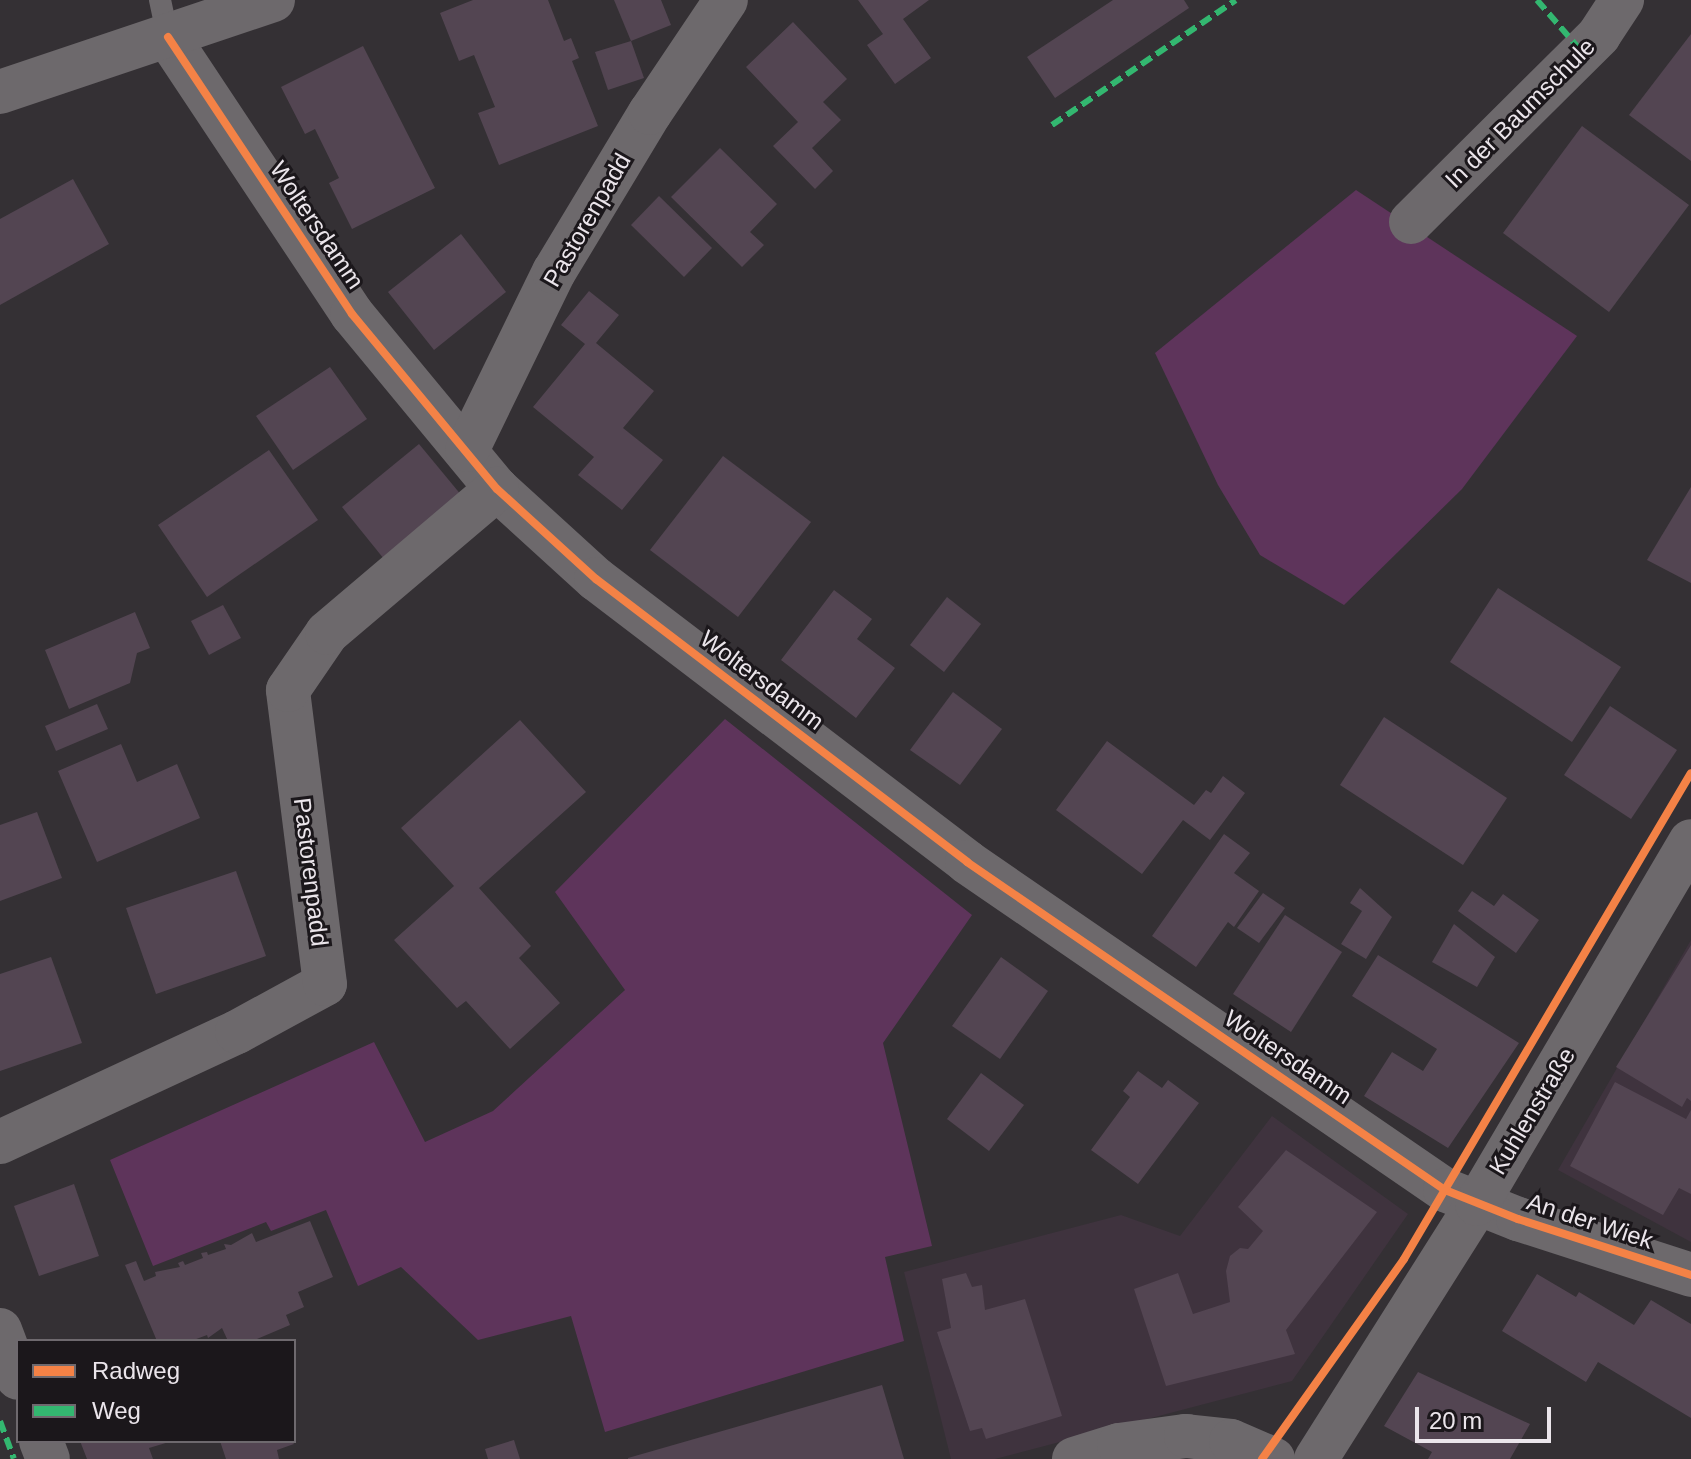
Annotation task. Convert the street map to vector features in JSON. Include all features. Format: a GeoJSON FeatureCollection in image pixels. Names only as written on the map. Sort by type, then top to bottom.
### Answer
{"type":"FeatureCollection","features":[{"type":"Feature","properties":{"kind":"street"},"geometry":{"type":"LineString","coordinates":[[0,92],[164,18],[273,0]]}},
{"type":"Feature","properties":{"kind":"street","name":"Pastorenpadd"},"geometry":{"type":"LineString","coordinates":[[467,450],[554,272],[650,113],[726,0]]}},
{"type":"Feature","properties":{"kind":"street","name":"In der Baumschule"},"geometry":{"type":"LineString","coordinates":[[1411,222],[1599,35],[1622,0]]}},
{"type":"Feature","properties":{"kind":"street","name":"Woltersdamm"},"geometry":{"type":"LineString","coordinates":[[164,18],[352,314],[497,489],[596,579],[967,862],[1445,1190],[1477,1204]]}},
{"type":"Feature","properties":{"kind":"street","name":"Pastorenpadd"},"geometry":{"type":"LineString","coordinates":[[0,1142],[237,1032],[325,984],[288,690],[327,633],[497,489]]}},
{"type":"Feature","properties":{"kind":"street","name":"Kuhlenstraße"},"geometry":{"type":"LineString","coordinates":[[1316,1459],[1477,1204],[1691,841]]}},
{"type":"Feature","properties":{"kind":"street","name":"An der Wiek"},"geometry":{"type":"LineString","coordinates":[[1477,1204],[1691,1275]]}},
{"type":"Feature","properties":{"kind":"street"},"geometry":{"type":"LineString","coordinates":[[0,1330],[16,1373]]}},
{"type":"Feature","properties":{"kind":"street"},"geometry":{"type":"LineString","coordinates":[[1074,1459],[1119,1445],[1186,1436],[1231,1441],[1273,1459]]}},
{"type":"Feature","properties":{"kind":"shaded area"},"geometry":{"type":"Polygon","coordinates":[[[1356,190],[1577,336],[1462,489],[1344,605],[1260,555],[1218,485],[1155,353],[1356,190]]]}},
{"type":"Feature","properties":{"kind":"shaded area"},"geometry":{"type":"Polygon","coordinates":[[[725,719],[972,915],[883,1043],[932,1246],[885,1257],[904,1341],[605,1432],[571,1316],[478,1340],[401,1267],[358,1286],[326,1210],[271,1231],[266,1222],[153,1266],[110,1160],[374,1042],[425,1142],[493,1111],[625,990],[555,892],[725,719]]]}},
{"type":"Feature","properties":{"kind":"shaded area"},"geometry":{"type":"Polygon","coordinates":[[[1691,940],[1691,1242],[1558,1170],[1691,940]]]}},
{"type":"Feature","properties":{"kind":"shaded area"},"geometry":{"type":"Polygon","coordinates":[[[1272,1116],[1408,1214],[1292,1381],[995,1459],[951,1459],[904,1272],[1121,1215],[1180,1236],[1272,1116]]]}},
{"type":"Feature","properties":{"kind":"building"},"geometry":{"type":"Polygon","coordinates":[[[473,0],[548,0],[564,41],[571,38],[579,58],[572,61],[598,126],[499,165],[478,113],[495,107],[474,55],[459,61],[440,13],[473,0]]]}},
{"type":"Feature","properties":{"kind":"building"},"geometry":{"type":"Polygon","coordinates":[[[614,0],[661,0],[671,25],[631,41],[614,0]]]}},
{"type":"Feature","properties":{"kind":"building"},"geometry":{"type":"Polygon","coordinates":[[[858,0],[929,0],[903,19],[931,58],[895,84],[867,45],[883,34],[858,0]]]}},
{"type":"Feature","properties":{"kind":"building"},"geometry":{"type":"Polygon","coordinates":[[[1113,0],[1184,0],[1189,8],[1055,98],[1027,57],[1113,0]]]}},
{"type":"Feature","properties":{"kind":"building"},"geometry":{"type":"Polygon","coordinates":[[[793,22],[847,79],[823,102],[841,120],[812,148],[833,171],[815,189],[773,146],[798,122],[746,67],[793,22]]]}},
{"type":"Feature","properties":{"kind":"building"},"geometry":{"type":"Polygon","coordinates":[[[1691,34],[1691,161],[1629,115],[1691,34]]]}},
{"type":"Feature","properties":{"kind":"building"},"geometry":{"type":"Polygon","coordinates":[[[631,41],[644,78],[608,90],[595,52],[631,41]]]}},
{"type":"Feature","properties":{"kind":"building"},"geometry":{"type":"Polygon","coordinates":[[[363,46],[435,188],[352,229],[329,183],[339,178],[315,129],[305,134],[281,87],[363,46]]]}},
{"type":"Feature","properties":{"kind":"building"},"geometry":{"type":"Polygon","coordinates":[[[1582,126],[1689,205],[1609,312],[1503,233],[1582,126]]]}},
{"type":"Feature","properties":{"kind":"building"},"geometry":{"type":"Polygon","coordinates":[[[720,148],[777,204],[750,232],[764,245],[742,267],[671,197],[720,148]]]}},
{"type":"Feature","properties":{"kind":"building"},"geometry":{"type":"Polygon","coordinates":[[[73,179],[109,244],[0,305],[0,219],[73,179]]]}},
{"type":"Feature","properties":{"kind":"building"},"geometry":{"type":"Polygon","coordinates":[[[659,196],[712,248],[684,277],[631,225],[659,196]]]}},
{"type":"Feature","properties":{"kind":"building"},"geometry":{"type":"Polygon","coordinates":[[[461,234],[506,292],[434,350],[388,292],[461,234]]]}},
{"type":"Feature","properties":{"kind":"building"},"geometry":{"type":"Polygon","coordinates":[[[589,291],[619,315],[596,343],[654,391],[623,428],[663,460],[622,510],[578,475],[594,457],[533,407],[585,344],[561,325],[589,291]]]}},
{"type":"Feature","properties":{"kind":"building"},"geometry":{"type":"Polygon","coordinates":[[[330,367],[367,419],[293,470],[256,416],[330,367]]]}},
{"type":"Feature","properties":{"kind":"building"},"geometry":{"type":"Polygon","coordinates":[[[419,444],[462,496],[384,559],[342,507],[419,444]]]}},
{"type":"Feature","properties":{"kind":"building"},"geometry":{"type":"Polygon","coordinates":[[[269,450],[318,520],[207,597],[158,525],[269,450]]]}},
{"type":"Feature","properties":{"kind":"building"},"geometry":{"type":"Polygon","coordinates":[[[723,456],[811,522],[738,617],[650,550],[723,456]]]}},
{"type":"Feature","properties":{"kind":"building"},"geometry":{"type":"Polygon","coordinates":[[[1691,487],[1691,583],[1647,560],[1691,487]]]}},
{"type":"Feature","properties":{"kind":"building"},"geometry":{"type":"Polygon","coordinates":[[[1498,588],[1621,667],[1572,742],[1450,662],[1498,588]]]}},
{"type":"Feature","properties":{"kind":"building"},"geometry":{"type":"Polygon","coordinates":[[[834,590],[872,619],[857,639],[895,668],[856,718],[781,660],[834,590]]]}},
{"type":"Feature","properties":{"kind":"building"},"geometry":{"type":"Polygon","coordinates":[[[947,597],[981,624],[944,672],[910,645],[947,597]]]}},
{"type":"Feature","properties":{"kind":"building"},"geometry":{"type":"Polygon","coordinates":[[[223,605],[241,638],[209,655],[191,621],[223,605]]]}},
{"type":"Feature","properties":{"kind":"building"},"geometry":{"type":"Polygon","coordinates":[[[135,612],[150,648],[137,653],[130,683],[69,709],[45,650],[135,612]]]}},
{"type":"Feature","properties":{"kind":"building"},"geometry":{"type":"Polygon","coordinates":[[[953,692],[1002,729],[960,785],[910,750],[953,692]]]}},
{"type":"Feature","properties":{"kind":"building"},"geometry":{"type":"Polygon","coordinates":[[[97,704],[108,729],[56,751],[45,726],[97,704]]]}},
{"type":"Feature","properties":{"kind":"building"},"geometry":{"type":"Polygon","coordinates":[[[1610,706],[1677,750],[1631,819],[1564,775],[1610,706]]]}},
{"type":"Feature","properties":{"kind":"building"},"geometry":{"type":"Polygon","coordinates":[[[1384,717],[1507,798],[1463,865],[1340,785],[1384,717]]]}},
{"type":"Feature","properties":{"kind":"building"},"geometry":{"type":"Polygon","coordinates":[[[520,720],[586,792],[479,888],[531,946],[519,958],[560,1003],[510,1049],[466,1001],[457,1008],[394,940],[454,886],[401,828],[520,720]]]}},
{"type":"Feature","properties":{"kind":"building"},"geometry":{"type":"Polygon","coordinates":[[[1107,741],[1194,805],[1206,790],[1211,793],[1223,776],[1245,793],[1210,840],[1183,820],[1142,874],[1056,810],[1107,741]]]}},
{"type":"Feature","properties":{"kind":"building"},"geometry":{"type":"Polygon","coordinates":[[[121,744],[137,782],[177,764],[200,818],[97,862],[58,771],[121,744]]]}},
{"type":"Feature","properties":{"kind":"building"},"geometry":{"type":"Polygon","coordinates":[[[37,812],[62,878],[0,901],[0,825],[37,812]]]}},
{"type":"Feature","properties":{"kind":"building"},"geometry":{"type":"Polygon","coordinates":[[[1224,834],[1250,853],[1234,873],[1259,891],[1234,927],[1228,922],[1196,967],[1152,936],[1224,834]]]}},
{"type":"Feature","properties":{"kind":"building"},"geometry":{"type":"Polygon","coordinates":[[[236,871],[266,956],[156,994],[126,908],[236,871]]]}},
{"type":"Feature","properties":{"kind":"building"},"geometry":{"type":"Polygon","coordinates":[[[1360,888],[1392,917],[1366,959],[1341,944],[1362,911],[1350,903],[1360,888]]]}},
{"type":"Feature","properties":{"kind":"building"},"geometry":{"type":"Polygon","coordinates":[[[1472,891],[1494,906],[1503,894],[1539,920],[1516,953],[1458,911],[1472,891]]]}},
{"type":"Feature","properties":{"kind":"building"},"geometry":{"type":"Polygon","coordinates":[[[1263,893],[1285,908],[1259,943],[1237,928],[1263,893]]]}},
{"type":"Feature","properties":{"kind":"building"},"geometry":{"type":"Polygon","coordinates":[[[1285,915],[1342,952],[1291,1032],[1233,994],[1285,915]]]}},
{"type":"Feature","properties":{"kind":"building"},"geometry":{"type":"Polygon","coordinates":[[[1454,924],[1495,957],[1477,987],[1432,962],[1454,924]]]}},
{"type":"Feature","properties":{"kind":"building"},"geometry":{"type":"Polygon","coordinates":[[[1691,945],[1691,1101],[1687,1098],[1682,1107],[1616,1067],[1691,945]]]}},
{"type":"Feature","properties":{"kind":"building"},"geometry":{"type":"Polygon","coordinates":[[[1378,955],[1519,1043],[1448,1148],[1364,1096],[1392,1052],[1423,1071],[1437,1049],[1352,996],[1378,955]]]}},
{"type":"Feature","properties":{"kind":"building"},"geometry":{"type":"Polygon","coordinates":[[[51,957],[82,1043],[0,1071],[0,974],[51,957]]]}},
{"type":"Feature","properties":{"kind":"building"},"geometry":{"type":"Polygon","coordinates":[[[1001,957],[1048,991],[1000,1059],[952,1026],[1001,957]]]}},
{"type":"Feature","properties":{"kind":"building"},"geometry":{"type":"Polygon","coordinates":[[[1138,1071],[1162,1088],[1168,1080],[1199,1103],[1138,1184],[1091,1150],[1130,1097],[1123,1091],[1138,1071]]]}},
{"type":"Feature","properties":{"kind":"building"},"geometry":{"type":"Polygon","coordinates":[[[981,1073],[1024,1105],[989,1151],[947,1119],[981,1073]]]}},
{"type":"Feature","properties":{"kind":"building"},"geometry":{"type":"Polygon","coordinates":[[[1615,1082],[1686,1119],[1691,1110],[1691,1194],[1679,1188],[1663,1215],[1570,1166],[1615,1082]]]}},
{"type":"Feature","properties":{"kind":"building"},"geometry":{"type":"Polygon","coordinates":[[[1286,1150],[1377,1212],[1286,1330],[1295,1354],[1166,1386],[1134,1289],[1178,1273],[1193,1314],[1230,1302],[1226,1271],[1230,1256],[1240,1248],[1248,1249],[1263,1231],[1238,1207],[1286,1150]]]}},
{"type":"Feature","properties":{"kind":"building"},"geometry":{"type":"Polygon","coordinates":[[[74,1184],[99,1256],[39,1276],[14,1206],[74,1184]]]}},
{"type":"Feature","properties":{"kind":"building"},"geometry":{"type":"Polygon","coordinates":[[[310,1221],[333,1277],[298,1292],[304,1307],[286,1315],[290,1325],[257,1339],[227,1339],[222,1328],[208,1338],[207,1335],[196,1339],[156,1339],[125,1265],[136,1261],[144,1281],[156,1276],[155,1272],[180,1267],[178,1263],[183,1261],[185,1265],[203,1258],[201,1253],[207,1252],[208,1255],[226,1249],[224,1244],[231,1245],[252,1233],[256,1242],[310,1221]]]}},
{"type":"Feature","properties":{"kind":"building"},"geometry":{"type":"Polygon","coordinates":[[[966,1273],[972,1287],[982,1285],[985,1310],[1025,1299],[1062,1416],[986,1439],[982,1428],[970,1431],[937,1332],[951,1328],[942,1279],[966,1273]]]}},
{"type":"Feature","properties":{"kind":"building"},"geometry":{"type":"Polygon","coordinates":[[[1537,1274],[1576,1297],[1579,1292],[1634,1325],[1651,1300],[1691,1324],[1691,1418],[1598,1362],[1586,1382],[1502,1331],[1537,1274]]]}},
{"type":"Feature","properties":{"kind":"building"},"geometry":{"type":"Polygon","coordinates":[[[1418,1372],[1530,1424],[1510,1459],[1428,1459],[1432,1452],[1384,1426],[1418,1372]]]}},
{"type":"Feature","properties":{"kind":"building"},"geometry":{"type":"Polygon","coordinates":[[[882,1385],[904,1459],[628,1459],[628,1458],[882,1385]]]}},
{"type":"Feature","properties":{"kind":"building"},"geometry":{"type":"Polygon","coordinates":[[[514,1440],[520,1459],[488,1459],[485,1449],[514,1440]]]}},
{"type":"Feature","properties":{"kind":"building"},"geometry":{"type":"Polygon","coordinates":[[[81,1443],[166,1443],[149,1448],[153,1459],[87,1459],[81,1443]]]}},
{"type":"Feature","properties":{"kind":"building"},"geometry":{"type":"Polygon","coordinates":[[[221,1443],[294,1444],[277,1450],[279,1459],[226,1459],[221,1443]]]}},
{"type":"Feature","properties":{"kind":"marked path"},"geometry":{"type":"LineString","coordinates":[[1052,125],[1236,0]]}},
{"type":"Feature","properties":{"kind":"marked path"},"geometry":{"type":"LineString","coordinates":[[1537,0],[1582,52]]}},
{"type":"Feature","properties":{"kind":"marked path"},"geometry":{"type":"LineString","coordinates":[[0,1421],[14,1459]]}},
{"type":"Feature","properties":{"kind":"cycle path"},"geometry":{"type":"LineString","coordinates":[[168,37],[352,314],[497,489],[596,579],[967,862],[1445,1190],[1518,1219],[1691,1275]]}},
{"type":"Feature","properties":{"kind":"cycle path"},"geometry":{"type":"LineString","coordinates":[[1262,1459],[1404,1259],[1691,773]]}}]}
